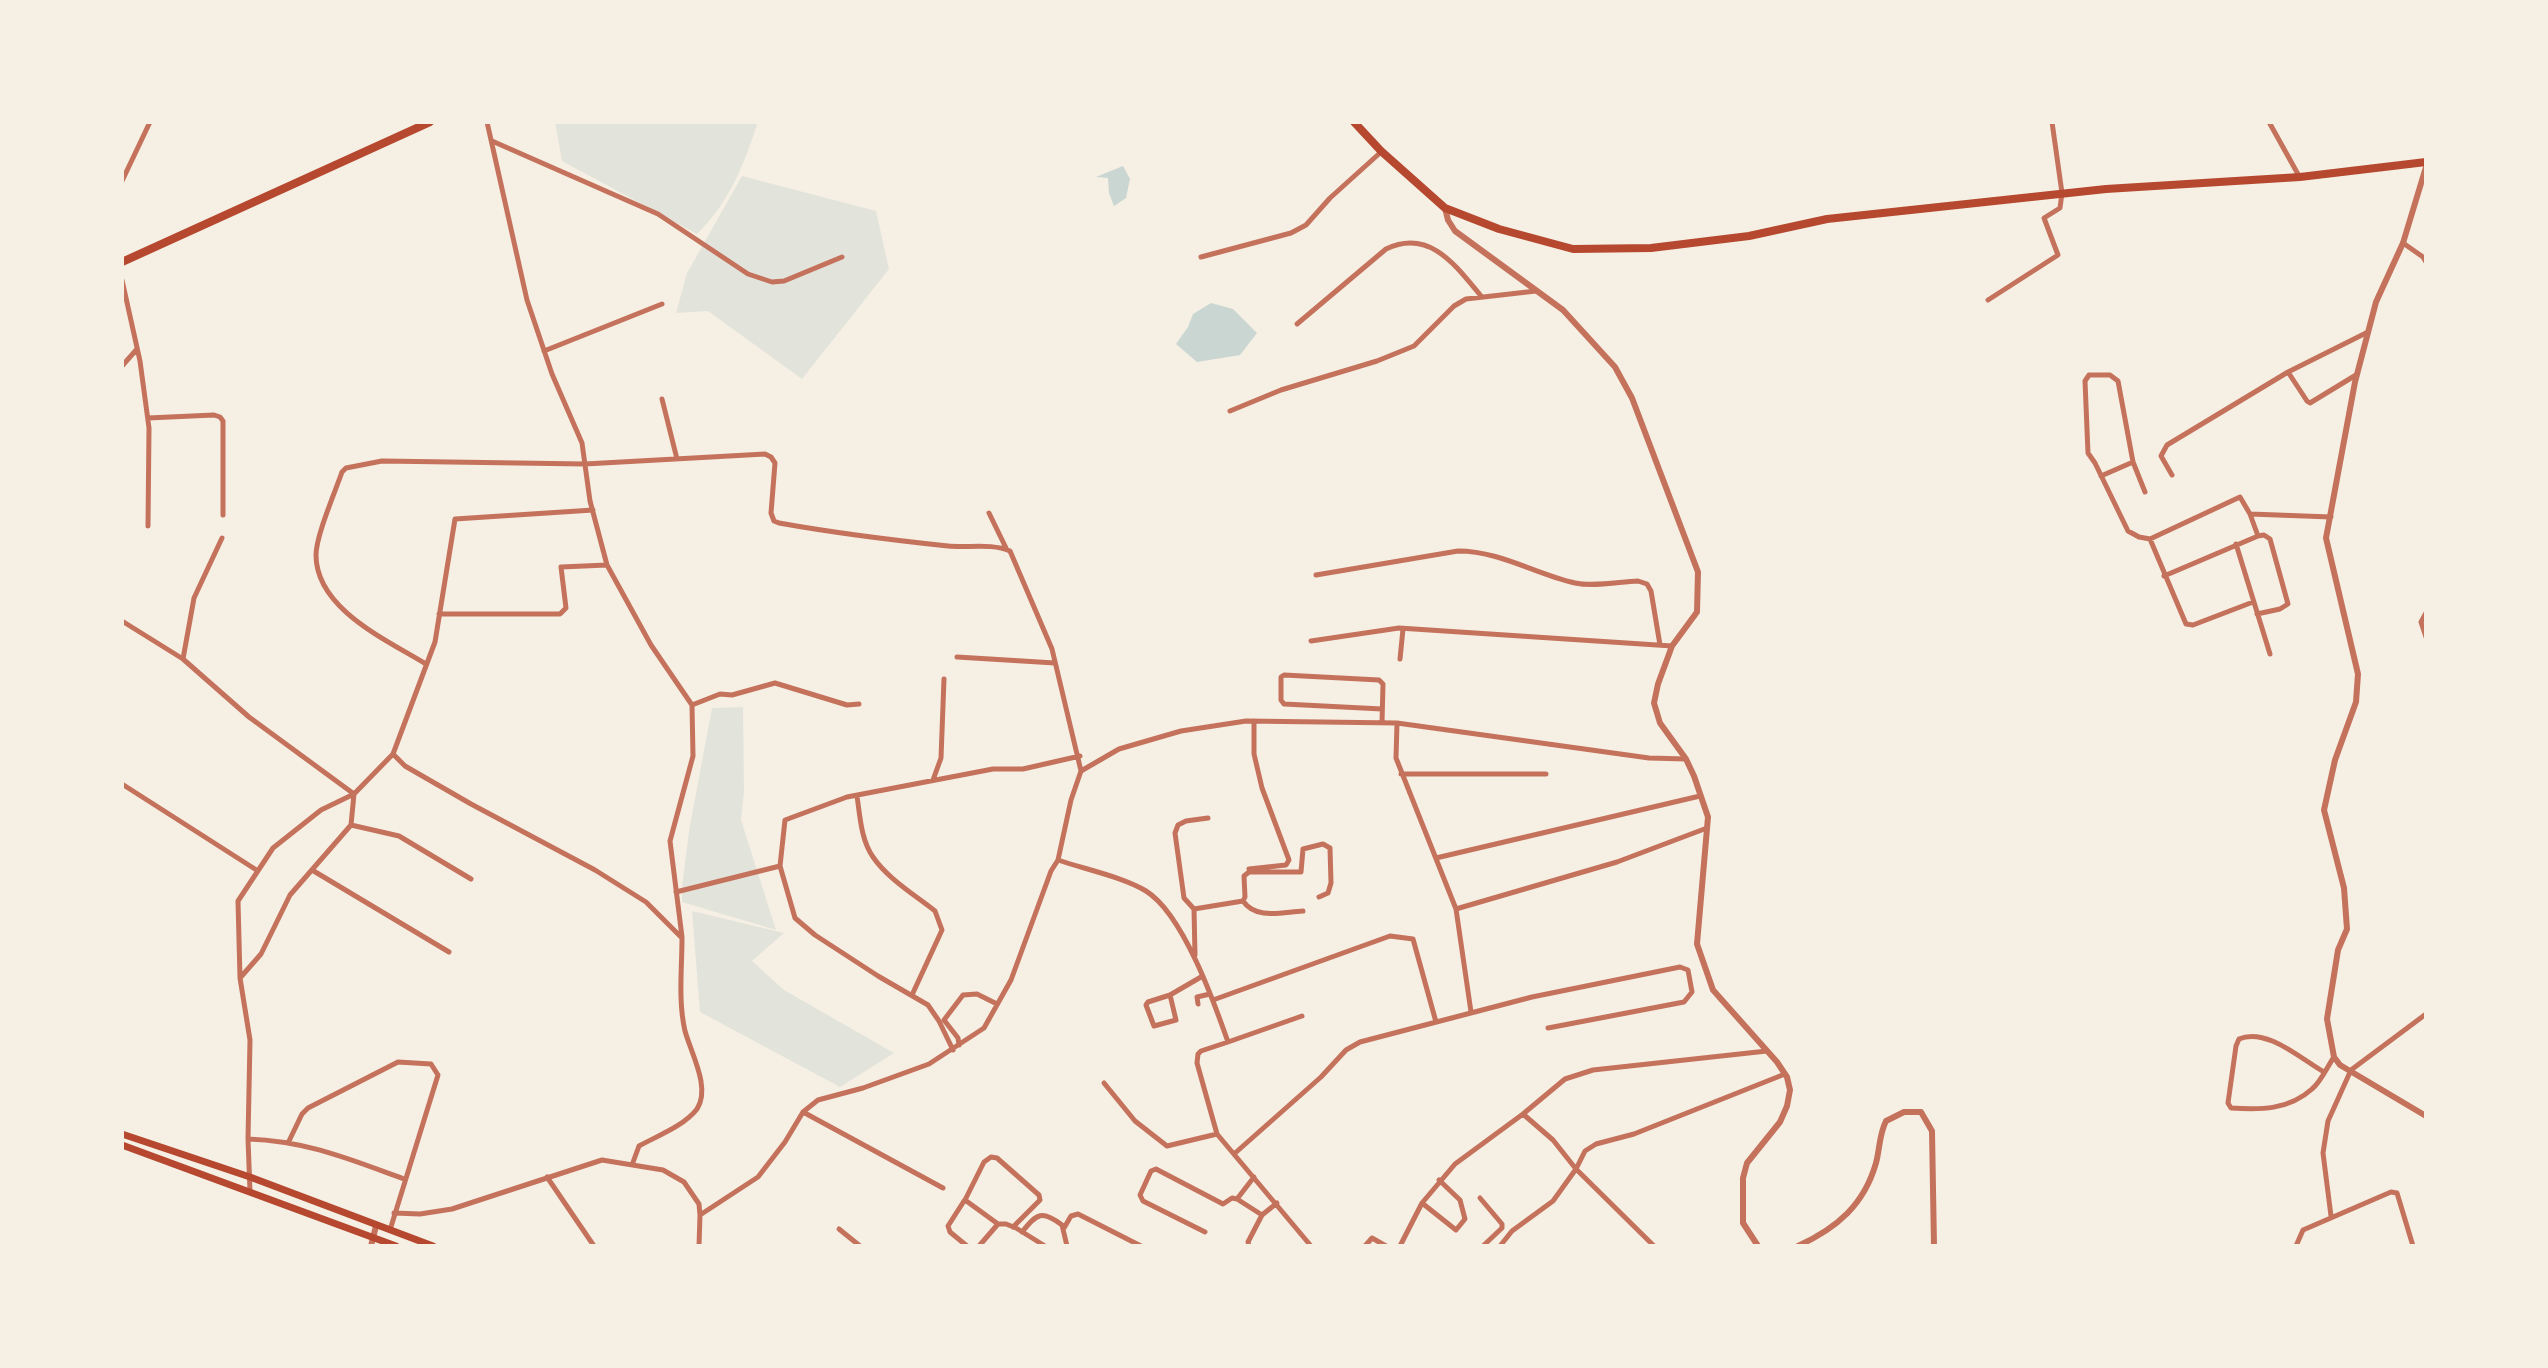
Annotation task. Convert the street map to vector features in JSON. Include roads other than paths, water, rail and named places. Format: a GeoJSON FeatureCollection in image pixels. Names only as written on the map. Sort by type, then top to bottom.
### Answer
{"type":"FeatureCollection","features":[{"type":"Feature","properties":{"kind":"main road"},"geometry":{"type":"LineString","coordinates":[[122,262],[430,122]]}},
{"type":"Feature","properties":{"kind":"main road"},"geometry":{"type":"LineString","coordinates":[[1354,122],[1381,151],[1445,208],[1499,229],[1573,249],[1651,248],[1749,236],[1827,219],[2062,193],[2300,177],[2426,164]]}},
{"type":"Feature","properties":{"kind":"main road"},"geometry":{"type":"LineString","coordinates":[[122,1134],[250,1177],[433,1246]]}},
{"type":"Feature","properties":{"kind":"main road"},"geometry":{"type":"LineString","coordinates":[[122,1145],[250,1191],[372,1242],[396,1246]]}},
{"type":"Feature","properties":{"kind":"street"},"geometry":{"type":"LineString","coordinates":[[123,175],[150,122]]}},
{"type":"Feature","properties":{"kind":"street"},"geometry":{"type":"LineString","coordinates":[[487,122],[527,300],[544,351],[582,443],[593,510],[607,565],[651,645],[692,705],[693,756],[670,841],[682,938],[681,997],[685,1029],[702,1097],[684,1121],[639,1146],[632,1165]]}},
{"type":"Feature","properties":{"kind":"street"},"geometry":{"type":"LineString","coordinates":[[1988,300],[2058,255],[2044,218],[2060,208],[2062,193],[2052,122]]}},
{"type":"Feature","properties":{"kind":"street"},"geometry":{"type":"LineString","coordinates":[[2269,122],[2300,177]]}},
{"type":"Feature","properties":{"kind":"street"},"geometry":{"type":"LineString","coordinates":[[492,140],[658,214],[748,274],[772,282],[784,281],[842,257]]}},
{"type":"Feature","properties":{"kind":"street"},"geometry":{"type":"LineString","coordinates":[[1201,257],[1291,233],[1306,225],[1381,151]]}},
{"type":"Feature","properties":{"kind":"street"},"geometry":{"type":"LineString","coordinates":[[2426,164],[2403,243],[2376,302],[2356,375],[2326,538],[2358,674],[2356,702],[2335,760],[2324,810],[2344,888],[2347,929],[2338,950],[2327,1019],[2334,1057],[2340,1065],[2426,1116]]}},
{"type":"Feature","properties":{"kind":"street"},"geometry":{"type":"LineString","coordinates":[[1445,208],[1455,231],[1563,310],[1615,367],[1632,398],[1698,572],[1697,612],[1672,646],[1654,703],[1660,723],[1686,759],[1708,817],[1697,944],[1713,990],[1785,1074],[1790,1090],[1780,1122],[1747,1163],[1743,1178],[1743,1223],[1758,1246]]}},
{"type":"Feature","properties":{"kind":"street"},"geometry":{"type":"LineString","coordinates":[[1297,324],[1386,249],[1400,243],[1416,241],[1451,261],[1481,296]]}},
{"type":"Feature","properties":{"kind":"street"},"geometry":{"type":"LineString","coordinates":[[2403,243],[2426,262]]}},
{"type":"Feature","properties":{"kind":"street"},"geometry":{"type":"LineString","coordinates":[[122,280],[148,418],[148,526]]}},
{"type":"Feature","properties":{"kind":"street"},"geometry":{"type":"LineString","coordinates":[[1230,411],[1281,390],[1377,361],[1414,346],[1454,306],[1466,299],[1537,291]]}},
{"type":"Feature","properties":{"kind":"street"},"geometry":{"type":"LineString","coordinates":[[544,351],[662,304]]}},
{"type":"Feature","properties":{"kind":"street"},"geometry":{"type":"LineString","coordinates":[[2172,475],[2161,456],[2167,445],[2288,372],[2368,332]]}},
{"type":"Feature","properties":{"kind":"street"},"geometry":{"type":"LineString","coordinates":[[122,366],[137,348]]}},
{"type":"Feature","properties":{"kind":"street"},"geometry":{"type":"LineString","coordinates":[[2288,372],[2310,403],[2356,375]]}},
{"type":"Feature","properties":{"kind":"street"},"geometry":{"type":"LineString","coordinates":[[2145,492],[2133,462],[2118,381],[2110,375],[2089,375],[2085,381],[2086,448],[2128,531],[2150,539],[2238,497],[2250,514],[2258,536]]}},
{"type":"Feature","properties":{"kind":"street"},"geometry":{"type":"LineString","coordinates":[[662,399],[677,459]]}},
{"type":"Feature","properties":{"kind":"street"},"geometry":{"type":"LineString","coordinates":[[148,418],[220,417],[223,421],[223,515]]}},
{"type":"Feature","properties":{"kind":"street"},"geometry":{"type":"LineString","coordinates":[[426,664],[345,614],[327,591],[315,553],[342,472],[355,465],[382,461],[585,464],[765,454],[775,463],[772,517],[779,523],[850,536],[1006,548]]}},
{"type":"Feature","properties":{"kind":"street"},"geometry":{"type":"LineString","coordinates":[[2101,476],[2133,462]]}},
{"type":"Feature","properties":{"kind":"street"},"geometry":{"type":"LineString","coordinates":[[250,1191],[250,1040],[240,978],[238,901],[273,848],[321,810],[354,794],[393,754],[435,642],[455,519],[593,510]]}},
{"type":"Feature","properties":{"kind":"street"},"geometry":{"type":"LineString","coordinates":[[700,1215],[758,1177],[803,1112],[818,1100],[863,1088],[929,1064],[984,1028],[1011,980],[1051,871],[1058,860],[1071,800],[1081,771],[1080,756],[1052,649],[1013,554],[1006,548],[989,513]]}},
{"type":"Feature","properties":{"kind":"street"},"geometry":{"type":"LineString","coordinates":[[2250,514],[2331,517]]}},
{"type":"Feature","properties":{"kind":"street"},"geometry":{"type":"LineString","coordinates":[[2164,576],[2264,535],[2270,539],[2288,604],[2257,614]]}},
{"type":"Feature","properties":{"kind":"street"},"geometry":{"type":"LineString","coordinates":[[183,659],[194,598],[222,538]]}},
{"type":"Feature","properties":{"kind":"street"},"geometry":{"type":"LineString","coordinates":[[2150,539],[2186,624],[2193,625],[2253,602]]}},
{"type":"Feature","properties":{"kind":"street"},"geometry":{"type":"LineString","coordinates":[[2236,544],[2270,654]]}},
{"type":"Feature","properties":{"kind":"street"},"geometry":{"type":"LineString","coordinates":[[1316,575],[1458,551],[1476,551],[1577,583],[1638,581],[1647,584],[1651,591],[1660,645]]}},
{"type":"Feature","properties":{"kind":"street"},"geometry":{"type":"LineString","coordinates":[[439,614],[560,614],[566,608],[561,567],[607,565]]}},
{"type":"Feature","properties":{"kind":"street"},"geometry":{"type":"LineString","coordinates":[[2426,613],[2421,622],[2426,637]]}},
{"type":"Feature","properties":{"kind":"street"},"geometry":{"type":"LineString","coordinates":[[122,621],[183,659],[249,717],[354,794]]}},
{"type":"Feature","properties":{"kind":"street"},"geometry":{"type":"LineString","coordinates":[[1311,641],[1403,629],[1672,646]]}},
{"type":"Feature","properties":{"kind":"street"},"geometry":{"type":"LineString","coordinates":[[1400,659],[1403,629]]}},
{"type":"Feature","properties":{"kind":"street"},"geometry":{"type":"LineString","coordinates":[[957,657],[1056,663]]}},
{"type":"Feature","properties":{"kind":"street"},"geometry":{"type":"LineString","coordinates":[[1382,709],[1284,704],[1281,700],[1281,677],[1379,680],[1383,684],[1382,723]]}},
{"type":"Feature","properties":{"kind":"street"},"geometry":{"type":"LineString","coordinates":[[933,781],[941,758],[944,679]]}},
{"type":"Feature","properties":{"kind":"street"},"geometry":{"type":"LineString","coordinates":[[692,705],[720,694],[732,695],[775,683],[847,705],[859,704]]}},
{"type":"Feature","properties":{"kind":"street"},"geometry":{"type":"LineString","coordinates":[[1081,771],[1119,749],[1181,731],[1254,721],[1397,723],[1649,758],[1686,759]]}},
{"type":"Feature","properties":{"kind":"street"},"geometry":{"type":"LineString","coordinates":[[1249,869],[1286,865],[1289,860],[1262,788],[1254,754],[1254,721]]}},
{"type":"Feature","properties":{"kind":"street"},"geometry":{"type":"LineString","coordinates":[[1397,723],[1396,758],[1401,774],[1456,909],[1471,1012]]}},
{"type":"Feature","properties":{"kind":"street"},"geometry":{"type":"LineString","coordinates":[[393,754],[405,766],[595,870],[646,902],[682,938]]}},
{"type":"Feature","properties":{"kind":"street"},"geometry":{"type":"LineString","coordinates":[[956,1048],[928,1005],[853,960],[795,918],[780,866],[785,820],[847,797],[993,769],[1023,769],[1080,756]]}},
{"type":"Feature","properties":{"kind":"street"},"geometry":{"type":"LineString","coordinates":[[1401,774],[1546,774]]}},
{"type":"Feature","properties":{"kind":"street"},"geometry":{"type":"LineString","coordinates":[[122,784],[258,871]]}},
{"type":"Feature","properties":{"kind":"street"},"geometry":{"type":"LineString","coordinates":[[240,978],[261,954],[290,895],[351,825],[354,794]]}},
{"type":"Feature","properties":{"kind":"street"},"geometry":{"type":"LineString","coordinates":[[857,796],[864,836],[872,856],[935,911],[940,919],[942,930],[912,995]]}},
{"type":"Feature","properties":{"kind":"street"},"geometry":{"type":"LineString","coordinates":[[1436,858],[1700,796]]}},
{"type":"Feature","properties":{"kind":"street"},"geometry":{"type":"LineString","coordinates":[[1208,818],[1186,821],[1178,825],[1175,833],[1184,898],[1194,909],[1195,956],[1228,1042]]}},
{"type":"Feature","properties":{"kind":"street"},"geometry":{"type":"LineString","coordinates":[[351,825],[399,836],[471,879]]}},
{"type":"Feature","properties":{"kind":"street"},"geometry":{"type":"LineString","coordinates":[[1456,909],[1617,862],[1707,828]]}},
{"type":"Feature","properties":{"kind":"street"},"geometry":{"type":"LineString","coordinates":[[1243,901],[1244,876],[1249,872],[1301,872],[1303,849],[1323,844],[1330,848],[1331,883],[1328,893],[1319,897]]}},
{"type":"Feature","properties":{"kind":"street"},"geometry":{"type":"LineString","coordinates":[[1058,860],[1144,890],[1163,908],[1195,956]]}},
{"type":"Feature","properties":{"kind":"street"},"geometry":{"type":"LineString","coordinates":[[676,892],[780,866]]}},
{"type":"Feature","properties":{"kind":"street"},"geometry":{"type":"LineString","coordinates":[[312,870],[449,952]]}},
{"type":"Feature","properties":{"kind":"street"},"geometry":{"type":"LineString","coordinates":[[1194,909],[1243,901]]}},
{"type":"Feature","properties":{"kind":"street"},"geometry":{"type":"LineString","coordinates":[[1243,901],[1249,910],[1257,913],[1303,911]]}},
{"type":"Feature","properties":{"kind":"street"},"geometry":{"type":"LineString","coordinates":[[1198,1004],[1197,997],[1211,997],[1390,936],[1399,936],[1413,939],[1436,1022]]}},
{"type":"Feature","properties":{"kind":"street"},"geometry":{"type":"LineString","coordinates":[[1234,1154],[1321,1077],[1346,1050],[1360,1042],[1471,1012],[1680,967],[1688,970],[1692,992],[1684,1002],[1548,1028]]}},
{"type":"Feature","properties":{"kind":"street"},"geometry":{"type":"LineString","coordinates":[[1170,995],[1176,1020],[1154,1026],[1146,1005],[1148,1002],[1170,995],[1201,977]]}},
{"type":"Feature","properties":{"kind":"street"},"geometry":{"type":"LineString","coordinates":[[956,1048],[958,1038],[944,1020],[963,995],[977,994],[997,1004]]}},
{"type":"Feature","properties":{"kind":"street"},"geometry":{"type":"LineString","coordinates":[[2331,1216],[2323,1153],[2328,1121],[2351,1070],[2426,1014]]}},
{"type":"Feature","properties":{"kind":"street"},"geometry":{"type":"LineString","coordinates":[[1302,1016],[1201,1051],[1197,1063],[1217,1134],[1311,1246]]}},
{"type":"Feature","properties":{"kind":"street"},"geometry":{"type":"LineString","coordinates":[[2324,1072],[2266,1037],[2248,1035],[2239,1039],[2236,1046],[2228,1103],[2231,1108],[2252,1110],[2289,1104],[2313,1089],[2334,1057]]}},
{"type":"Feature","properties":{"kind":"street"},"geometry":{"type":"LineString","coordinates":[[1400,1246],[1422,1203],[1439,1180],[1455,1164],[1565,1079],[1581,1072],[1767,1051]]}},
{"type":"Feature","properties":{"kind":"street"},"geometry":{"type":"LineString","coordinates":[[289,1141],[308,1108],[398,1062],[431,1064],[438,1075],[390,1230]]}},
{"type":"Feature","properties":{"kind":"street"},"geometry":{"type":"LineString","coordinates":[[1500,1246],[1512,1231],[1553,1201],[1585,1151],[1596,1144],[1634,1134],[1785,1074]]}},
{"type":"Feature","properties":{"kind":"street"},"geometry":{"type":"LineString","coordinates":[[1104,1083],[1135,1121],[1167,1146],[1217,1134]]}},
{"type":"Feature","properties":{"kind":"street"},"geometry":{"type":"LineString","coordinates":[[803,1112],[943,1188]]}},
{"type":"Feature","properties":{"kind":"street"},"geometry":{"type":"LineString","coordinates":[[1798,1246],[1829,1229],[1867,1191],[1877,1159],[1879,1136],[1886,1121],[1904,1112],[1921,1112],[1932,1131],[1934,1246]]}},
{"type":"Feature","properties":{"kind":"street"},"geometry":{"type":"LineString","coordinates":[[1523,1114],[1553,1140],[1576,1169],[1654,1246]]}},
{"type":"Feature","properties":{"kind":"street"},"geometry":{"type":"LineString","coordinates":[[248,1139],[289,1141],[313,1146],[405,1179]]}},
{"type":"Feature","properties":{"kind":"street"},"geometry":{"type":"LineString","coordinates":[[967,1246],[950,1232],[948,1226],[984,1162],[991,1157],[997,1158],[1039,1195],[1040,1200],[1013,1227]]}},
{"type":"Feature","properties":{"kind":"street"},"geometry":{"type":"LineString","coordinates":[[394,1213],[420,1214],[452,1209],[602,1160],[663,1170],[684,1182],[699,1204],[699,1246]]}},
{"type":"Feature","properties":{"kind":"street"},"geometry":{"type":"LineString","coordinates":[[1205,1232],[1143,1201],[1140,1195],[1151,1171],[1156,1169],[1223,1204],[1232,1198],[1237,1199],[1262,1215]]}},
{"type":"Feature","properties":{"kind":"street"},"geometry":{"type":"LineString","coordinates":[[547,1177],[594,1246]]}},
{"type":"Feature","properties":{"kind":"street"},"geometry":{"type":"LineString","coordinates":[[1237,1199],[1254,1177]]}},
{"type":"Feature","properties":{"kind":"street"},"geometry":{"type":"LineString","coordinates":[[1422,1203],[1456,1230],[1459,1229],[1465,1214],[1460,1200],[1439,1180]]}},
{"type":"Feature","properties":{"kind":"street"},"geometry":{"type":"LineString","coordinates":[[2296,1246],[2303,1230],[2391,1192],[2397,1193],[2413,1246]]}},
{"type":"Feature","properties":{"kind":"street"},"geometry":{"type":"LineString","coordinates":[[1478,1239],[1484,1246],[1502,1228],[1480,1198]]}},
{"type":"Feature","properties":{"kind":"street"},"geometry":{"type":"LineString","coordinates":[[965,1200],[998,1224],[1013,1227],[1045,1246]]}},
{"type":"Feature","properties":{"kind":"street"},"geometry":{"type":"LineString","coordinates":[[1249,1246],[1248,1242],[1262,1215],[1277,1203]]}},
{"type":"Feature","properties":{"kind":"street"},"geometry":{"type":"LineString","coordinates":[[1064,1228],[1071,1216],[1078,1214],[1141,1246]]}},
{"type":"Feature","properties":{"kind":"street"},"geometry":{"type":"LineString","coordinates":[[1022,1232],[1033,1219],[1050,1215],[1064,1228],[1067,1246]]}},
{"type":"Feature","properties":{"kind":"street"},"geometry":{"type":"LineString","coordinates":[[979,1246],[998,1224]]}},
{"type":"Feature","properties":{"kind":"street"},"geometry":{"type":"LineString","coordinates":[[372,1242],[376,1226]]}},
{"type":"Feature","properties":{"kind":"street"},"geometry":{"type":"LineString","coordinates":[[839,1229],[860,1246]]}},
{"type":"Feature","properties":{"kind":"street"},"geometry":{"type":"LineString","coordinates":[[1365,1246],[1372,1238],[1386,1246]]}}]}
